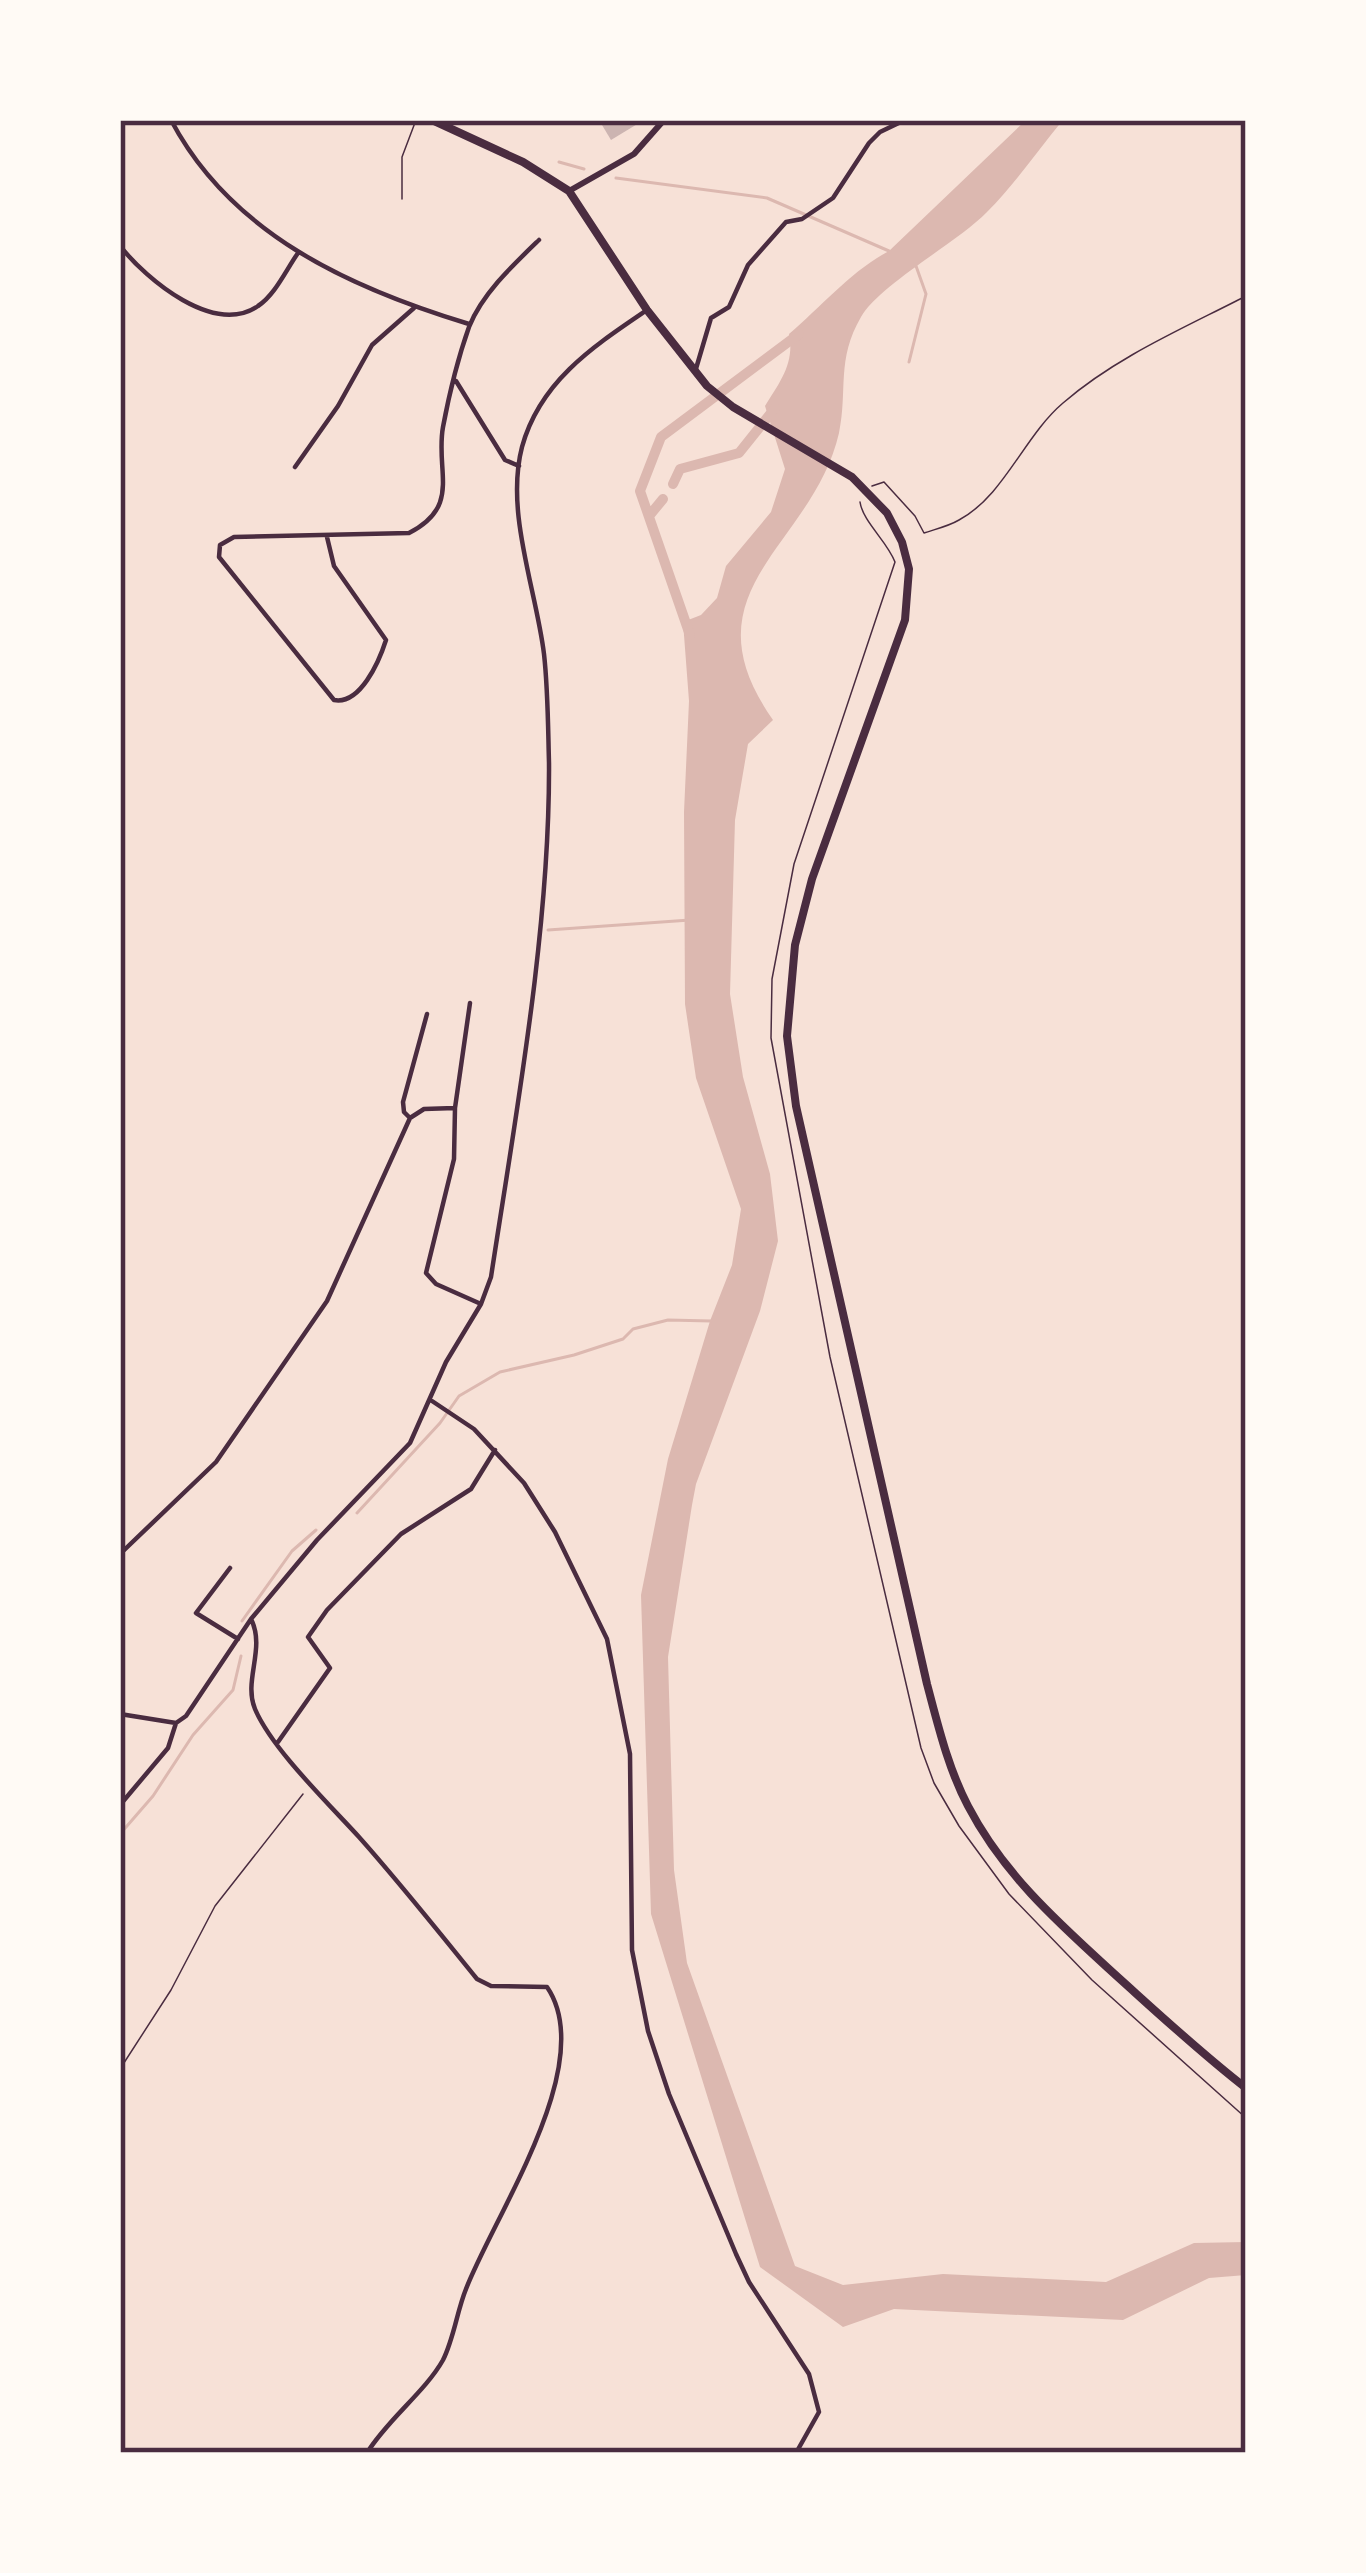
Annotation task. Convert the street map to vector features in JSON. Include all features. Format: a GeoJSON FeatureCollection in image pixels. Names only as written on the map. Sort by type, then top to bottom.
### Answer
{"type":"FeatureCollection","features":[{"type":"Feature","properties":{"kind":"main road"},"geometry":{"type":"LineString","coordinates":[[432,120],[523,162],[569,191],[647,310],[707,386],[862,487],[896,526],[906,555],[905,620],[802,912],[793,960],[787,1036],[796,1106],[927,1684],[967,1804],[1022,1886],[1246,2088]]}},
{"type":"Feature","properties":{"kind":"main road"},"geometry":{"type":"LineString","coordinates":[[569,191],[634,154],[664,120]]}},
{"type":"Feature","properties":{"kind":"street"},"geometry":{"type":"LineString","coordinates":[[171,120],[188,153],[220,193],[298,253],[414,308],[470,325]]}},
{"type":"Feature","properties":{"kind":"street"},"geometry":{"type":"LineString","coordinates":[[695,372],[711,319],[729,307],[748,266],[787,222],[802,219],[832,198],[880,132],[905,120]]}},
{"type":"Feature","properties":{"kind":"street"},"geometry":{"type":"LineString","coordinates":[[327,537],[334,566],[386,640],[356,696],[346,702],[334,700],[220,557],[220,545],[234,537],[409,533],[430,519],[443,495],[443,428],[470,325],[499,281],[539,241]]}},
{"type":"Feature","properties":{"kind":"street"},"geometry":{"type":"LineString","coordinates":[[120,246],[165,287],[210,314],[227,315],[253,310],[266,301],[298,253]]}},
{"type":"Feature","properties":{"kind":"street"},"geometry":{"type":"LineString","coordinates":[[295,467],[338,406],[372,345],[414,308]]}},
{"type":"Feature","properties":{"kind":"street"},"geometry":{"type":"LineString","coordinates":[[120,1805],[168,1748],[176,1724],[195,1705],[250,1619],[410,1443],[446,1362],[481,1304],[490,1277],[517,1107],[540,912],[549,765],[544,656],[523,531],[522,446],[559,378],[583,354],[647,310]]}},
{"type":"Feature","properties":{"kind":"street"},"geometry":{"type":"LineString","coordinates":[[456,381],[506,460],[520,466]]}},
{"type":"Feature","properties":{"kind":"street"},"geometry":{"type":"LineString","coordinates":[[470,1003],[454,1108],[454,1159],[427,1273],[436,1284],[481,1304]]}},
{"type":"Feature","properties":{"kind":"street"},"geometry":{"type":"LineString","coordinates":[[410,1118],[403,1102],[427,1014]]}},
{"type":"Feature","properties":{"kind":"street"},"geometry":{"type":"LineString","coordinates":[[120,1555],[217,1462],[327,1301],[410,1118],[424,1109],[454,1108]]}},
{"type":"Feature","properties":{"kind":"street"},"geometry":{"type":"LineString","coordinates":[[430,1400],[495,1450],[524,1483],[555,1532],[607,1639],[631,1754],[632,1951],[648,2030],[669,2094],[748,2282],[809,2374],[819,2412],[796,2453]]}},
{"type":"Feature","properties":{"kind":"street"},"geometry":{"type":"LineString","coordinates":[[278,1742],[329,1668],[308,1637],[327,1610],[401,1534],[471,1489],[495,1450]]}},
{"type":"Feature","properties":{"kind":"street"},"geometry":{"type":"LineString","coordinates":[[230,1568],[196,1613],[238,1639]]}},
{"type":"Feature","properties":{"kind":"street"},"geometry":{"type":"LineString","coordinates":[[250,1619],[258,1653],[253,1704],[278,1742],[419,1904],[477,1979],[491,1986],[547,1987],[556,2000],[561,2024],[558,2077],[466,2288],[442,2360],[367,2453]]}},
{"type":"Feature","properties":{"kind":"street"},"geometry":{"type":"LineString","coordinates":[[120,1714],[176,1724]]}},
{"type":"Feature","properties":{"kind":"lane"},"geometry":{"type":"LineString","coordinates":[[402,200],[402,157],[416,120]]}},
{"type":"Feature","properties":{"kind":"path"},"geometry":{"type":"LineString","coordinates":[[924,533],[958,521],[976,508],[1042,422],[1064,402],[1120,361],[1246,296]]}},
{"type":"Feature","properties":{"kind":"path"},"geometry":{"type":"LineString","coordinates":[[895,562],[794,863],[772,979],[771,1038],[830,1357],[922,1748],[945,1804],[1009,1894],[1052,1939],[1246,2118]]}},
{"type":"Feature","properties":{"kind":"path"},"geometry":{"type":"LineString","coordinates":[[120,2069],[215,1906],[252,1854],[292,1810],[304,1793],[306,1778]]}},
{"type":"Feature","properties":{"kind":"shaded area"},"geometry":{"type":"Polygon","coordinates":[[[1026,120],[1063,120],[987,212],[884,291],[861,317],[848,347],[842,417],[825,473],[762,570],[747,602],[741,636],[748,675],[773,720],[748,744],[735,820],[730,994],[743,1077],[770,1174],[778,1241],[760,1311],[692,1505],[668,1657],[674,1870],[687,1963],[795,2266],[843,2285],[943,2274],[1106,2282],[1194,2243],[1246,2242],[1246,2275],[1209,2278],[1123,2320],[894,2309],[843,2327],[760,2267],[651,1914],[641,1595],[668,1459],[732,1265],[741,1209],[696,1078],[685,1004],[689,701],[683,622],[701,615],[717,598],[726,566],[771,512],[785,469],[765,406],[788,363],[789,334],[849,279],[889,251],[1026,120]]]}},
{"type":"Feature","properties":{"kind":"building"},"geometry":{"type":"Polygon","coordinates":[[[609,120],[639,123],[611,140],[602,125],[609,120]]]}},
{"type":"Feature","properties":{"kind":"waterway"},"geometry":{"type":"LineString","coordinates":[[559,162],[584,169]]}},
{"type":"Feature","properties":{"kind":"waterway"},"geometry":{"type":"LineString","coordinates":[[616,178],[767,198],[889,251]]}},
{"type":"Feature","properties":{"kind":"waterway"},"geometry":{"type":"LineString","coordinates":[[909,362],[926,294],[916,266]]}},
{"type":"Feature","properties":{"kind":"waterway"},"geometry":{"type":"LineString","coordinates":[[690,635],[640,491],[661,437],[799,334]]}},
{"type":"Feature","properties":{"kind":"waterway"},"geometry":{"type":"LineString","coordinates":[[673,484],[680,469],[739,453],[775,408]]}},
{"type":"Feature","properties":{"kind":"waterway"},"geometry":{"type":"LineString","coordinates":[[649,516],[663,499]]}},
{"type":"Feature","properties":{"kind":"waterway"},"geometry":{"type":"LineString","coordinates":[[548,930],[690,920]]}},
{"type":"Feature","properties":{"kind":"waterway"},"geometry":{"type":"LineString","coordinates":[[357,1513],[459,1396],[500,1372],[574,1355],[623,1339],[633,1329],[668,1320],[711,1321]]}},
{"type":"Feature","properties":{"kind":"waterway"},"geometry":{"type":"LineString","coordinates":[[242,1621],[292,1551],[316,1530]]}},
{"type":"Feature","properties":{"kind":"waterway"},"geometry":{"type":"LineString","coordinates":[[120,1834],[153,1796],[193,1735],[233,1690],[241,1656]]}}]}
